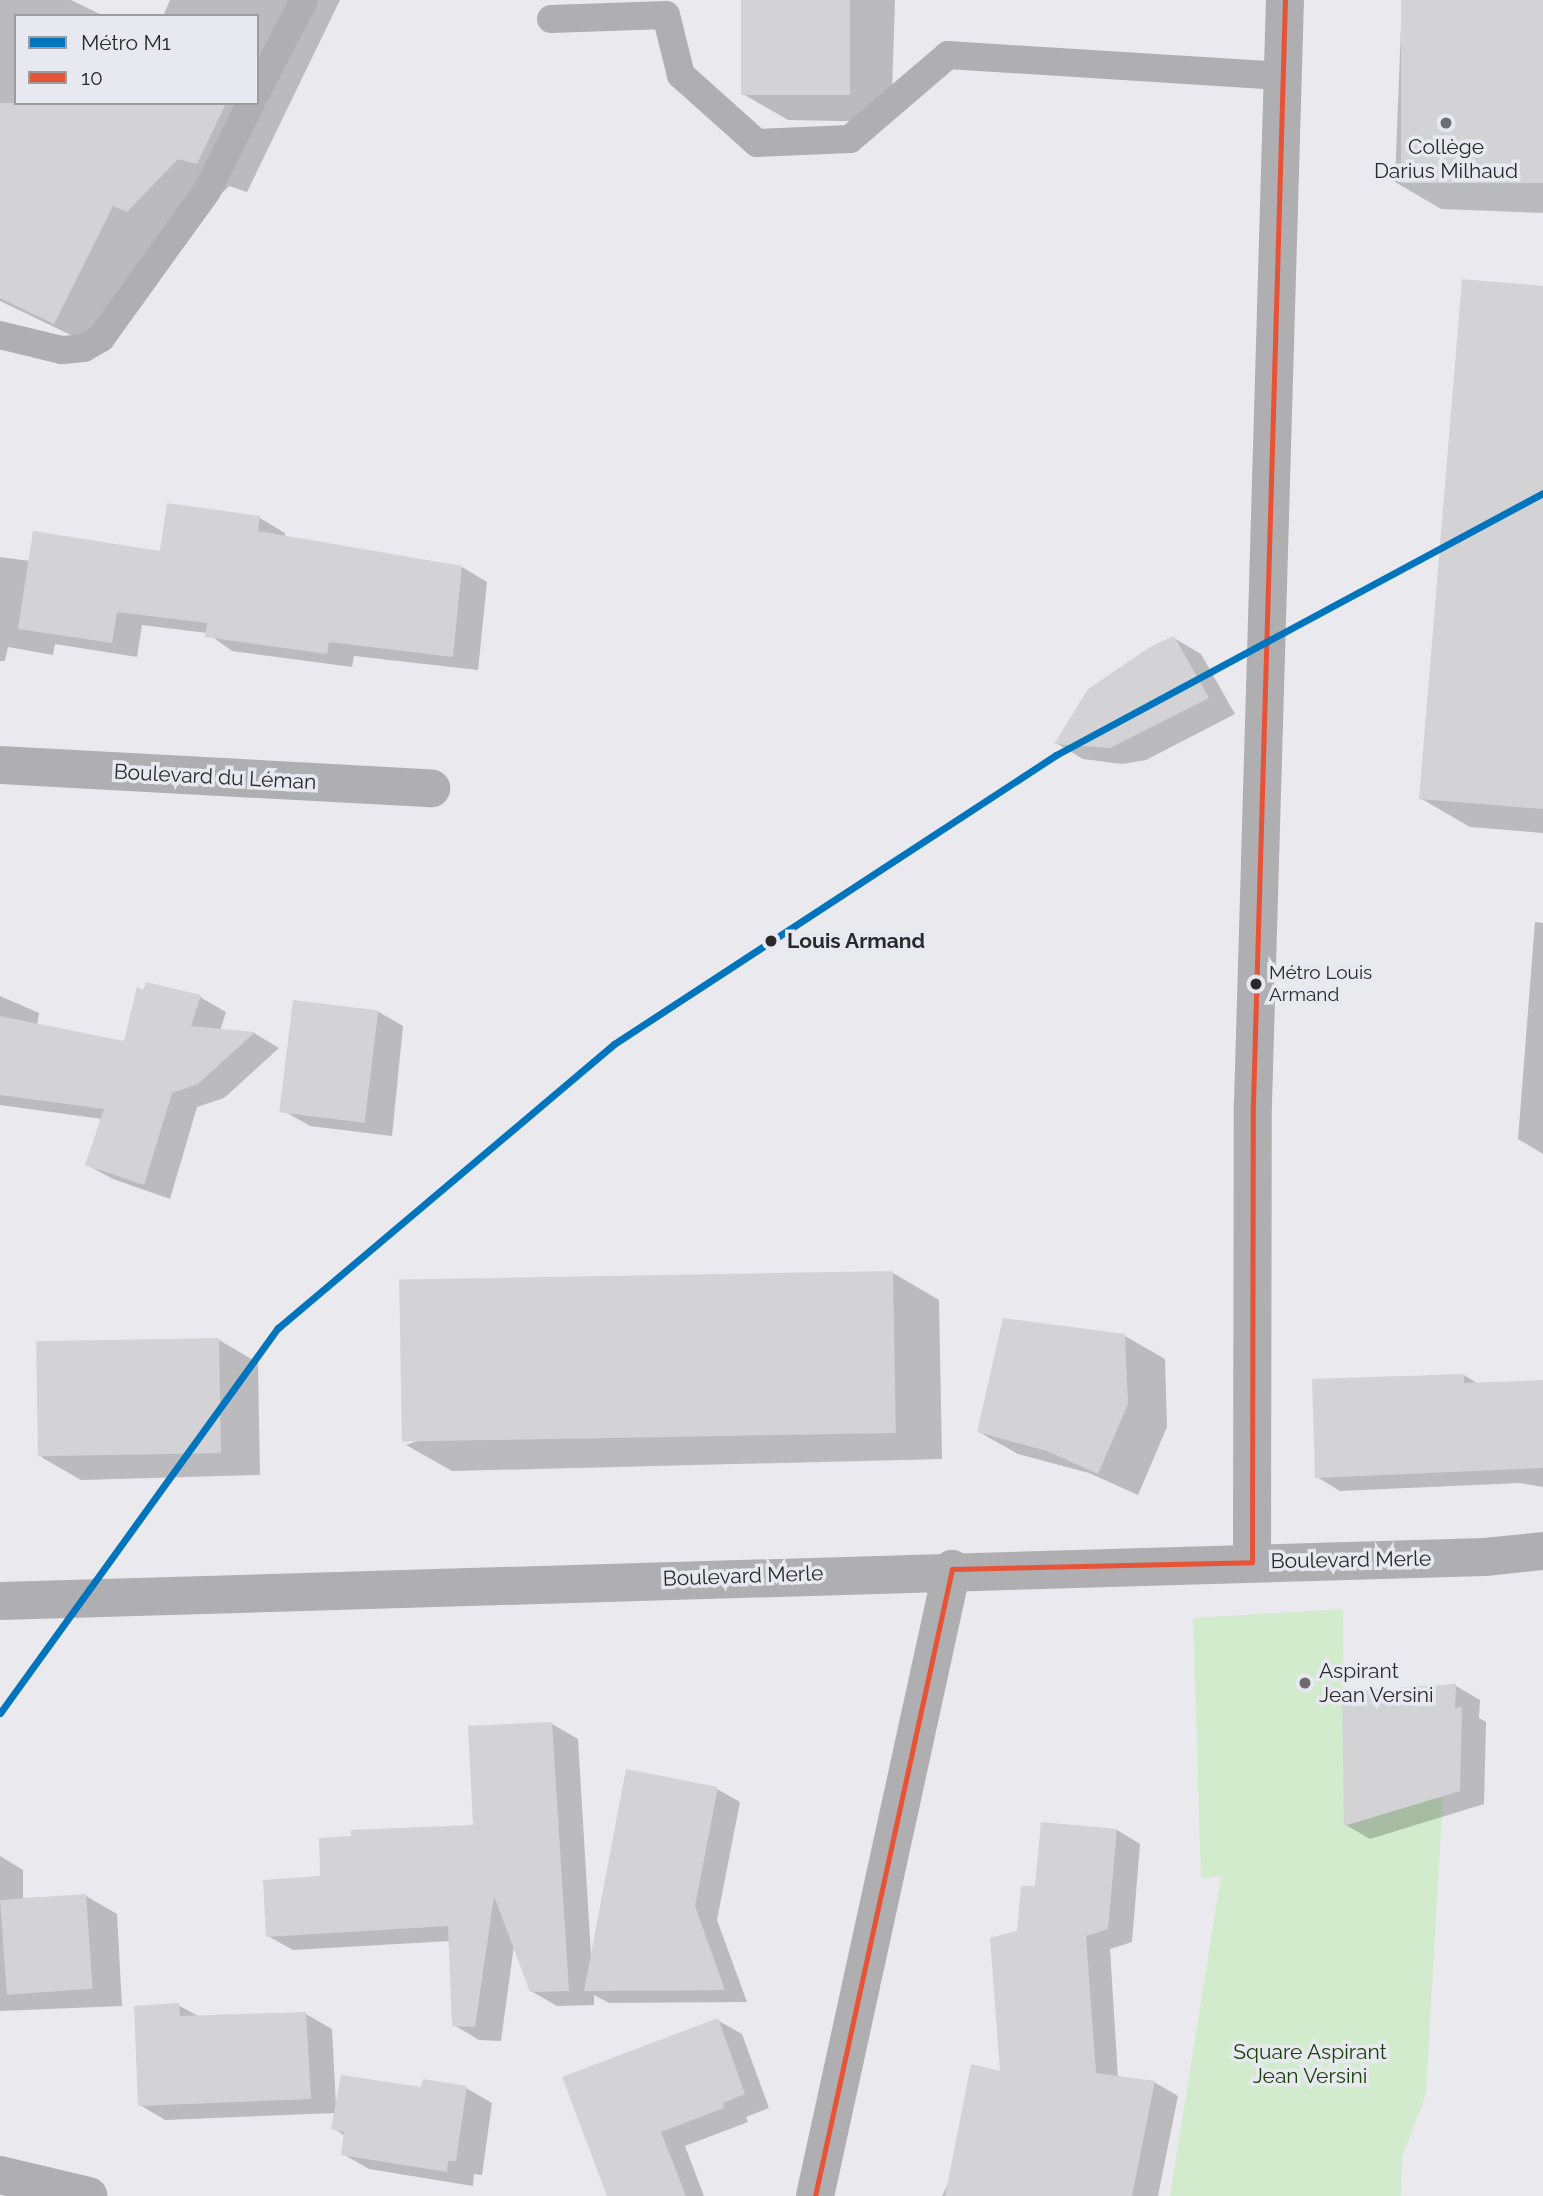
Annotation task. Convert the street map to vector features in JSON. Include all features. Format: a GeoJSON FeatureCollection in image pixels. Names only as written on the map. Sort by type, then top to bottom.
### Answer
{"type":"FeatureCollection","features":[{"type":"Feature","properties":{"kind":"street"},"geometry":{"type":"LineString","coordinates":[[1252,1562],[1253,1103],[1269,672],[1281,76],[1285,0]]}},
{"type":"Feature","properties":{"kind":"street","name":"Boulevard du Léman"},"geometry":{"type":"LineString","coordinates":[[0,765],[431,788]]}},
{"type":"Feature","properties":{"kind":"street","name":"Boulevard Merle"},"geometry":{"type":"LineString","coordinates":[[0,1601],[952,1569],[1485,1557],[1543,1551]]}},
{"type":"Feature","properties":{"kind":"street"},"geometry":{"type":"LineString","coordinates":[[815,2196],[952,1569]]}},
{"type":"Feature","properties":{"kind":"street"},"geometry":{"type":"LineString","coordinates":[[0,2175],[89,2196]]}},
{"type":"Feature","properties":{"kind":"lane"},"geometry":{"type":"LineString","coordinates":[[259,87],[304,0]]}},
{"type":"Feature","properties":{"kind":"lane"},"geometry":{"type":"LineString","coordinates":[[551,19],[666,15],[681,75],[757,143],[850,139],[948,55],[1281,76]]}},
{"type":"Feature","properties":{"kind":"lane"},"geometry":{"type":"LineString","coordinates":[[0,335],[62,350],[84,348],[101,338],[207,191],[250,105]]}},
{"type":"Feature","properties":{"kind":"green space","name":"Square Aspirant Jean Versini"},"geometry":{"type":"Polygon","coordinates":[[[1343,1609],[1344,1825],[1443,1794],[1426,2094],[1402,2157],[1401,2196],[1170,2196],[1221,1876],[1201,1879],[1193,1618],[1343,1609]]]}},
{"type":"Feature","properties":{"kind":"building"},"geometry":{"type":"Polygon","coordinates":[[[741,0],[850,0],[850,95],[741,95],[741,0]]]}},
{"type":"Feature","properties":{"kind":"building"},"geometry":{"type":"Polygon","coordinates":[[[1401,0],[1543,0],[1543,183],[1401,183],[1401,0]]]}},
{"type":"Feature","properties":{"kind":"building"},"geometry":{"type":"Polygon","coordinates":[[[0,103],[225,105],[197,164],[178,159],[127,212],[113,206],[54,324],[0,298],[0,103]]]}},
{"type":"Feature","properties":{"kind":"building"},"geometry":{"type":"Polygon","coordinates":[[[1462,279],[1543,286],[1543,809],[1419,799],[1462,279]]]}},
{"type":"Feature","properties":{"kind":"building"},"geometry":{"type":"Polygon","coordinates":[[[167,503],[260,516],[258,531],[462,566],[453,657],[329,642],[327,654],[205,637],[207,623],[117,612],[112,643],[18,629],[33,531],[160,551],[167,503]]]}},
{"type":"Feature","properties":{"kind":"building"},"geometry":{"type":"Polygon","coordinates":[[[1174,636],[1209,698],[1110,748],[1054,744],[1088,689],[1150,647],[1174,636]]]}},
{"type":"Feature","properties":{"kind":"building"},"geometry":{"type":"Polygon","coordinates":[[[146,982],[201,995],[191,1026],[255,1032],[198,1084],[172,1093],[144,1185],[85,1165],[104,1109],[0,1095],[0,1016],[124,1041],[137,987],[143,990],[146,982]]]}},
{"type":"Feature","properties":{"kind":"building"},"geometry":{"type":"Polygon","coordinates":[[[293,1000],[378,1010],[365,1123],[279,1112],[293,1000]]]}},
{"type":"Feature","properties":{"kind":"building"},"geometry":{"type":"Polygon","coordinates":[[[893,1271],[896,1433],[402,1442],[399,1280],[893,1271]]]}},
{"type":"Feature","properties":{"kind":"building"},"geometry":{"type":"Polygon","coordinates":[[[1003,1318],[1125,1334],[1128,1404],[1098,1474],[1047,1451],[977,1432],[1003,1318]]]}},
{"type":"Feature","properties":{"kind":"building"},"geometry":{"type":"Polygon","coordinates":[[[219,1338],[221,1453],[38,1456],[36,1341],[219,1338]]]}},
{"type":"Feature","properties":{"kind":"building"},"geometry":{"type":"Polygon","coordinates":[[[1464,1374],[1464,1383],[1543,1380],[1543,1468],[1315,1478],[1312,1379],[1464,1374]]]}},
{"type":"Feature","properties":{"kind":"building"},"geometry":{"type":"Polygon","coordinates":[[[1456,1684],[1455,1708],[1462,1707],[1460,1791],[1344,1826],[1342,1691],[1456,1684]]]}},
{"type":"Feature","properties":{"kind":"building"},"geometry":{"type":"Polygon","coordinates":[[[552,1722],[569,1991],[530,1992],[494,1896],[475,2027],[452,2026],[448,1926],[266,1937],[263,1880],[320,1876],[319,1838],[351,1836],[351,1830],[473,1825],[468,1726],[552,1722]]]}},
{"type":"Feature","properties":{"kind":"building"},"geometry":{"type":"Polygon","coordinates":[[[626,1769],[718,1787],[695,1906],[725,1990],[584,1991],[626,1769]]]}},
{"type":"Feature","properties":{"kind":"building"},"geometry":{"type":"Polygon","coordinates":[[[1041,1822],[1117,1829],[1108,1929],[1086,1936],[1096,2073],[1155,2081],[1132,2196],[945,2196],[971,2064],[1000,2071],[990,1938],[1017,1931],[1021,1886],[1035,1886],[1041,1822]]]}},
{"type":"Feature","properties":{"kind":"building"},"geometry":{"type":"Polygon","coordinates":[[[86,1894],[93,1989],[7,1995],[0,1900],[86,1894]]]}},
{"type":"Feature","properties":{"kind":"building"},"geometry":{"type":"Polygon","coordinates":[[[179,2003],[180,2016],[306,2012],[311,2099],[138,2106],[134,2006],[179,2003]]]}},
{"type":"Feature","properties":{"kind":"building"},"geometry":{"type":"Polygon","coordinates":[[[718,2018],[745,2094],[723,2103],[724,2108],[661,2132],[686,2196],[607,2196],[562,2077],[718,2018]]]}},
{"type":"Feature","properties":{"kind":"building"},"geometry":{"type":"Polygon","coordinates":[[[341,2075],[421,2087],[423,2079],[467,2086],[456,2161],[448,2161],[447,2172],[341,2155],[344,2132],[331,2129],[341,2075]]]}},
{"type":"Feature","properties":{"kind":"metro line","name":"M1"},"geometry":{"type":"LineString","coordinates":[[0,1713],[278,1328],[614,1044],[1056,755],[1543,493]]}},
{"type":"Feature","properties":{"kind":"transit line","name":"10"},"geometry":{"type":"LineString","coordinates":[[815,2196],[952,1569],[1252,1562],[1253,1103],[1285,0]]}},
{"type":"Feature","properties":{"kind":"place","name":"Collège Darius Milhaud"},"geometry":{"type":"Point","coordinates":[1446,123]}},
{"type":"Feature","properties":{"kind":"place","name":"Louis Armand"},"geometry":{"type":"Point","coordinates":[771,941]}},
{"type":"Feature","properties":{"kind":"place","name":"Métro Louis Armand"},"geometry":{"type":"Point","coordinates":[1256,984]}},
{"type":"Feature","properties":{"kind":"place","name":"Aspirant Jean Versini"},"geometry":{"type":"Point","coordinates":[1305,1683]}}]}
